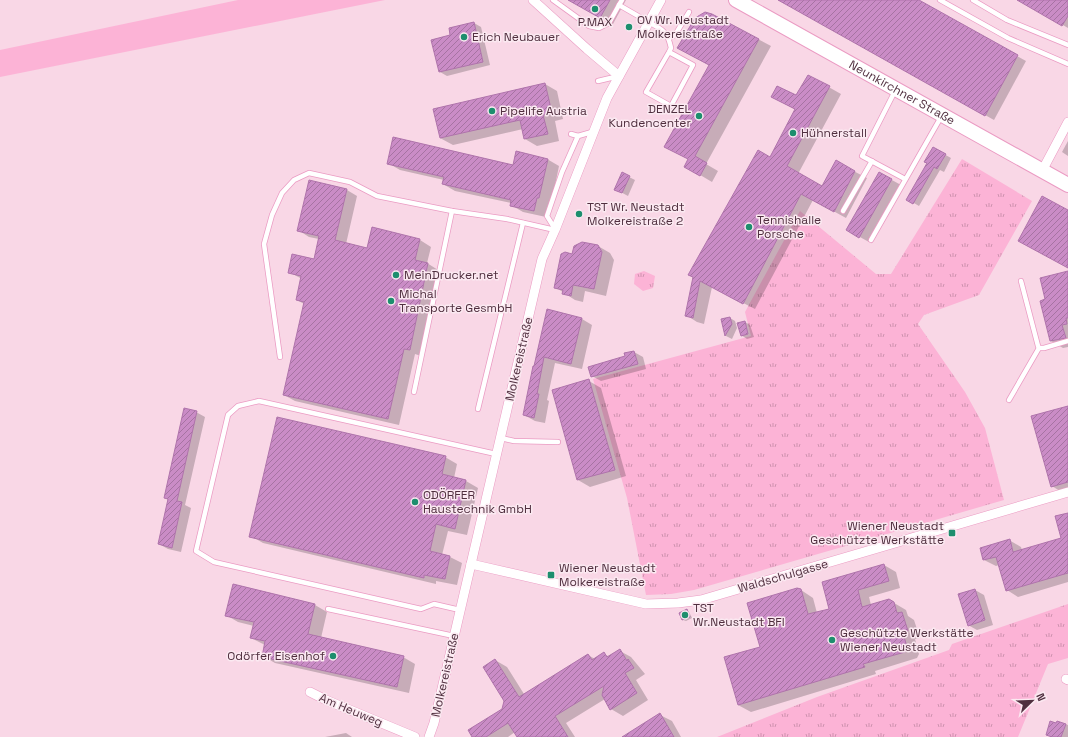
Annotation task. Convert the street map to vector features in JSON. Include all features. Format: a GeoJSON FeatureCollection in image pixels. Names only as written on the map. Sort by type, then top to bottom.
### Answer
{"type":"FeatureCollection","features":[{"type":"Feature","properties":{"kind":"main road","name":"Neunkirchner Straße"},"geometry":{"type":"LineString","coordinates":[[736,0],[1068,185]]}},
{"type":"Feature","properties":{"kind":"street"},"geometry":{"type":"LineString","coordinates":[[533,0],[619,76]]}},
{"type":"Feature","properties":{"kind":"street","name":"Molkereistraße"},"geometry":{"type":"LineString","coordinates":[[429,737],[434,724],[542,259],[607,98],[661,0]]}},
{"type":"Feature","properties":{"kind":"street"},"geometry":{"type":"LineString","coordinates":[[1042,171],[1068,122]]}},
{"type":"Feature","properties":{"kind":"street","name":"Waldschulgasse"},"geometry":{"type":"LineString","coordinates":[[471,564],[646,604],[678,603],[701,600],[1068,492]]}},
{"type":"Feature","properties":{"kind":"street","name":"Am Heuweg"},"geometry":{"type":"LineString","coordinates":[[310,692],[415,737]]}},
{"type":"Feature","properties":{"kind":"lane"},"geometry":{"type":"LineString","coordinates":[[553,0],[589,26],[599,28],[608,23],[622,0]]}},
{"type":"Feature","properties":{"kind":"lane"},"geometry":{"type":"LineString","coordinates":[[940,0],[1008,38],[1068,64]]}},
{"type":"Feature","properties":{"kind":"lane"},"geometry":{"type":"LineString","coordinates":[[973,0],[1007,20],[1068,45]]}},
{"type":"Feature","properties":{"kind":"lane"},"geometry":{"type":"LineString","coordinates":[[619,5],[665,32],[669,38],[671,48],[646,92],[671,106],[693,66],[669,52]]}},
{"type":"Feature","properties":{"kind":"lane"},"geometry":{"type":"LineString","coordinates":[[669,38],[675,35],[689,12]]}},
{"type":"Feature","properties":{"kind":"lane"},"geometry":{"type":"LineString","coordinates":[[598,81],[619,76]]}},
{"type":"Feature","properties":{"kind":"lane"},"geometry":{"type":"LineString","coordinates":[[896,90],[862,156],[905,179]]}},
{"type":"Feature","properties":{"kind":"lane"},"geometry":{"type":"LineString","coordinates":[[871,240],[941,115]]}},
{"type":"Feature","properties":{"kind":"lane"},"geometry":{"type":"LineString","coordinates":[[571,134],[578,136],[593,132]]}},
{"type":"Feature","properties":{"kind":"lane"},"geometry":{"type":"LineString","coordinates":[[555,230],[547,216],[562,172],[578,136]]}},
{"type":"Feature","properties":{"kind":"lane"},"geometry":{"type":"LineString","coordinates":[[843,211],[872,161]]}},
{"type":"Feature","properties":{"kind":"lane"},"geometry":{"type":"LineString","coordinates":[[280,357],[264,244],[272,215],[282,193],[294,180],[309,173],[350,182],[377,196],[555,230]]}},
{"type":"Feature","properties":{"kind":"lane"},"geometry":{"type":"LineString","coordinates":[[414,392],[452,210]]}},
{"type":"Feature","properties":{"kind":"lane"},"geometry":{"type":"LineString","coordinates":[[478,409],[523,223]]}},
{"type":"Feature","properties":{"kind":"lane"},"geometry":{"type":"LineString","coordinates":[[1021,281],[1039,348]]}},
{"type":"Feature","properties":{"kind":"lane"},"geometry":{"type":"LineString","coordinates":[[1039,348],[1068,341]]}},
{"type":"Feature","properties":{"kind":"lane"},"geometry":{"type":"LineString","coordinates":[[1009,400],[1039,348]]}},
{"type":"Feature","properties":{"kind":"lane"},"geometry":{"type":"LineString","coordinates":[[460,610],[434,604],[421,609],[214,562],[196,551],[228,415],[238,406],[259,401],[496,454]]}},
{"type":"Feature","properties":{"kind":"lane"},"geometry":{"type":"LineString","coordinates":[[501,438],[514,441],[558,442]]}},
{"type":"Feature","properties":{"kind":"lane"},"geometry":{"type":"LineString","coordinates":[[328,609],[454,636]]}},
{"type":"Feature","properties":{"kind":"green space"},"geometry":{"type":"Polygon","coordinates":[[[238,0],[385,0],[0,77],[0,50],[238,0]]]}},
{"type":"Feature","properties":{"kind":"green space"},"geometry":{"type":"Polygon","coordinates":[[[962,159],[1032,201],[979,295],[924,315],[918,324],[965,392],[985,428],[1004,500],[694,590],[671,594],[646,595],[627,498],[593,379],[751,336],[745,312],[800,211],[876,274],[891,274],[962,159]]]}},
{"type":"Feature","properties":{"kind":"green space"},"geometry":{"type":"Polygon","coordinates":[[[644,271],[655,276],[653,288],[643,291],[634,284],[635,274],[644,271]]]}},
{"type":"Feature","properties":{"kind":"green space"},"geometry":{"type":"Polygon","coordinates":[[[1068,604],[1068,658],[1048,664],[1018,737],[717,737],[817,697],[949,650],[952,644],[1068,604]]]}},
{"type":"Feature","properties":{"kind":"building","name":"P.MAX"},"geometry":{"type":"Polygon","coordinates":[[[568,0],[610,0],[600,18],[568,0]]]}},
{"type":"Feature","properties":{"kind":"building"},"geometry":{"type":"Polygon","coordinates":[[[778,0],[919,0],[1018,55],[985,116],[778,0]]]}},
{"type":"Feature","properties":{"kind":"building"},"geometry":{"type":"Polygon","coordinates":[[[1017,0],[1068,0],[1068,16],[1062,26],[1017,0]]]}},
{"type":"Feature","properties":{"kind":"building","name":"DENZEL Kundencenter"},"geometry":{"type":"Polygon","coordinates":[[[705,12],[712,14],[759,39],[695,156],[707,163],[700,176],[684,167],[688,159],[664,147],[709,65],[677,48],[695,18],[705,12]]]}},
{"type":"Feature","properties":{"kind":"building"},"geometry":{"type":"Polygon","coordinates":[[[474,22],[483,62],[439,72],[431,40],[450,35],[449,28],[474,22]]]}},
{"type":"Feature","properties":{"kind":"building","name":"Tennishalle Porsche"},"geometry":{"type":"Polygon","coordinates":[[[808,75],[830,86],[787,166],[822,186],[836,160],[855,171],[834,212],[801,194],[743,304],[700,281],[693,318],[685,316],[693,277],[688,275],[758,150],[770,157],[795,109],[771,97],[777,86],[796,95],[808,75]]]}},
{"type":"Feature","properties":{"kind":"building","name":"Pipelife Austria"},"geometry":{"type":"Polygon","coordinates":[[[545,83],[552,113],[543,115],[548,134],[524,139],[520,120],[440,138],[433,109],[545,83]]]}},
{"type":"Feature","properties":{"kind":"building"},"geometry":{"type":"Polygon","coordinates":[[[393,137],[513,165],[516,151],[548,159],[539,198],[537,198],[534,211],[510,206],[511,200],[442,184],[444,177],[387,164],[393,137]]]}},
{"type":"Feature","properties":{"kind":"building"},"geometry":{"type":"Polygon","coordinates":[[[933,147],[946,154],[937,169],[934,167],[913,204],[906,200],[927,163],[924,162],[933,147]]]}},
{"type":"Feature","properties":{"kind":"building"},"geometry":{"type":"Polygon","coordinates":[[[622,172],[630,176],[622,193],[614,190],[622,172]]]}},
{"type":"Feature","properties":{"kind":"building"},"geometry":{"type":"Polygon","coordinates":[[[879,172],[892,179],[859,238],[846,230],[879,172]]]}},
{"type":"Feature","properties":{"kind":"building"},"geometry":{"type":"Polygon","coordinates":[[[309,180],[347,189],[335,240],[367,248],[372,227],[420,239],[415,260],[428,263],[410,350],[404,349],[388,419],[283,395],[304,302],[296,300],[301,276],[288,273],[292,254],[314,259],[319,236],[297,231],[309,180]]]}},
{"type":"Feature","properties":{"kind":"building"},"geometry":{"type":"Polygon","coordinates":[[[1042,196],[1068,210],[1068,268],[1018,241],[1042,196]]]}},
{"type":"Feature","properties":{"kind":"building"},"geometry":{"type":"Polygon","coordinates":[[[582,242],[598,245],[602,252],[594,289],[573,285],[571,296],[562,294],[563,290],[554,288],[561,254],[565,252],[572,254],[574,246],[582,242]]]}},
{"type":"Feature","properties":{"kind":"building"},"geometry":{"type":"Polygon","coordinates":[[[1068,271],[1068,318],[1066,318],[1067,324],[1062,325],[1066,338],[1050,341],[1040,301],[1045,299],[1040,278],[1068,271]]]}},
{"type":"Feature","properties":{"kind":"building"},"geometry":{"type":"Polygon","coordinates":[[[547,309],[582,318],[571,364],[544,357],[534,418],[523,415],[547,309]]]}},
{"type":"Feature","properties":{"kind":"building"},"geometry":{"type":"Polygon","coordinates":[[[730,317],[732,324],[725,336],[721,319],[730,317]]]}},
{"type":"Feature","properties":{"kind":"building"},"geometry":{"type":"Polygon","coordinates":[[[745,321],[748,334],[741,336],[737,323],[745,321]]]}},
{"type":"Feature","properties":{"kind":"building"},"geometry":{"type":"Polygon","coordinates":[[[634,351],[638,364],[591,377],[588,367],[625,356],[624,353],[634,351]]]}},
{"type":"Feature","properties":{"kind":"building"},"geometry":{"type":"Polygon","coordinates":[[[589,379],[615,470],[577,480],[552,390],[589,379]]]}},
{"type":"Feature","properties":{"kind":"building"},"geometry":{"type":"Polygon","coordinates":[[[1068,406],[1068,482],[1051,487],[1031,416],[1068,406]]]}},
{"type":"Feature","properties":{"kind":"building"},"geometry":{"type":"Polygon","coordinates":[[[184,408],[197,411],[177,501],[182,502],[172,548],[158,544],[168,499],[164,498],[184,408]]]}},
{"type":"Feature","properties":{"kind":"building"},"geometry":{"type":"Polygon","coordinates":[[[277,417],[446,456],[442,474],[466,480],[455,529],[436,524],[430,551],[450,556],[445,579],[424,575],[424,578],[249,537],[277,417]]]}},
{"type":"Feature","properties":{"kind":"building"},"geometry":{"type":"Polygon","coordinates":[[[1068,513],[1068,573],[1006,591],[996,557],[983,560],[980,548],[1010,539],[1013,552],[1061,538],[1055,516],[1068,513]]]}},
{"type":"Feature","properties":{"kind":"building","name":"Geschützte Werkstätte Wiener Neustadt"},"geometry":{"type":"Polygon","coordinates":[[[884,564],[889,581],[858,590],[862,607],[889,599],[894,602],[897,613],[902,612],[908,631],[903,633],[907,647],[905,652],[863,664],[865,667],[738,705],[724,657],[760,647],[747,603],[797,588],[801,589],[808,614],[829,609],[822,582],[884,564]]]}},
{"type":"Feature","properties":{"kind":"building","name":"Odörfer Eisenhof"},"geometry":{"type":"Polygon","coordinates":[[[233,584],[315,604],[308,634],[404,656],[397,687],[262,657],[265,641],[250,638],[254,622],[225,616],[233,584]]]}},
{"type":"Feature","properties":{"kind":"building"},"geometry":{"type":"Polygon","coordinates":[[[975,589],[985,620],[968,626],[958,594],[975,589]]]}},
{"type":"Feature","properties":{"kind":"building","name":"TST Wr.Neustadt BFI"},"geometry":{"type":"Polygon","coordinates":[[[687,609],[690,617],[682,620],[679,613],[687,609]]]}},
{"type":"Feature","properties":{"kind":"building"},"geometry":{"type":"Polygon","coordinates":[[[620,649],[627,661],[628,659],[634,668],[625,673],[637,693],[610,710],[602,695],[604,686],[555,716],[568,737],[517,737],[508,723],[486,737],[472,737],[468,730],[502,709],[504,701],[483,667],[495,659],[519,697],[588,654],[592,660],[604,652],[607,657],[620,649]]]}},
{"type":"Feature","properties":{"kind":"building"},"geometry":{"type":"Polygon","coordinates":[[[660,713],[674,737],[622,737],[660,713]]]}},
{"type":"Feature","properties":{"kind":"building"},"geometry":{"type":"Polygon","coordinates":[[[1050,721],[1056,723],[1057,721],[1066,724],[1061,737],[1046,735],[1050,721]]]}},
{"type":"Feature","properties":{"kind":"place","name":"P.MAX"},"geometry":{"type":"Point","coordinates":[595,9]}},
{"type":"Feature","properties":{"kind":"place","name":"OV Wr. Neustadt Molkereistraße"},"geometry":{"type":"Point","coordinates":[629,27]}},
{"type":"Feature","properties":{"kind":"place","name":"Erich Neubauer"},"geometry":{"type":"Point","coordinates":[464,37]}},
{"type":"Feature","properties":{"kind":"place","name":"Pipelife Austria"},"geometry":{"type":"Point","coordinates":[492,111]}},
{"type":"Feature","properties":{"kind":"place","name":"DENZEL Kundencenter"},"geometry":{"type":"Point","coordinates":[699,116]}},
{"type":"Feature","properties":{"kind":"place","name":"Hühnerstall"},"geometry":{"type":"Point","coordinates":[793,133]}},
{"type":"Feature","properties":{"kind":"place","name":"TST Wr. Neustadt Molkereistraße 2"},"geometry":{"type":"Point","coordinates":[579,214]}},
{"type":"Feature","properties":{"kind":"place","name":"Tennishalle Porsche"},"geometry":{"type":"Point","coordinates":[749,227]}},
{"type":"Feature","properties":{"kind":"place","name":"MeinDrucker.net"},"geometry":{"type":"Point","coordinates":[396,275]}},
{"type":"Feature","properties":{"kind":"place","name":"Michal Transporte GesmbH"},"geometry":{"type":"Point","coordinates":[391,301]}},
{"type":"Feature","properties":{"kind":"place","name":"ODÖRFER Haustechnik GmbH"},"geometry":{"type":"Point","coordinates":[415,502]}},
{"type":"Feature","properties":{"kind":"place","name":"Wiener Neustadt Geschützte Werkstätte"},"geometry":{"type":"Point","coordinates":[952,533]}},
{"type":"Feature","properties":{"kind":"place","name":"Wiener Neustadt Molkereistraße"},"geometry":{"type":"Point","coordinates":[551,575]}},
{"type":"Feature","properties":{"kind":"place","name":"TST Wr.Neustadt BFI"},"geometry":{"type":"Point","coordinates":[685,615]}},
{"type":"Feature","properties":{"kind":"place","name":"Geschützte Werkstätte Wiener Neustadt"},"geometry":{"type":"Point","coordinates":[832,640]}},
{"type":"Feature","properties":{"kind":"place","name":"Odörfer Eisenhof"},"geometry":{"type":"Point","coordinates":[333,656]}}]}
